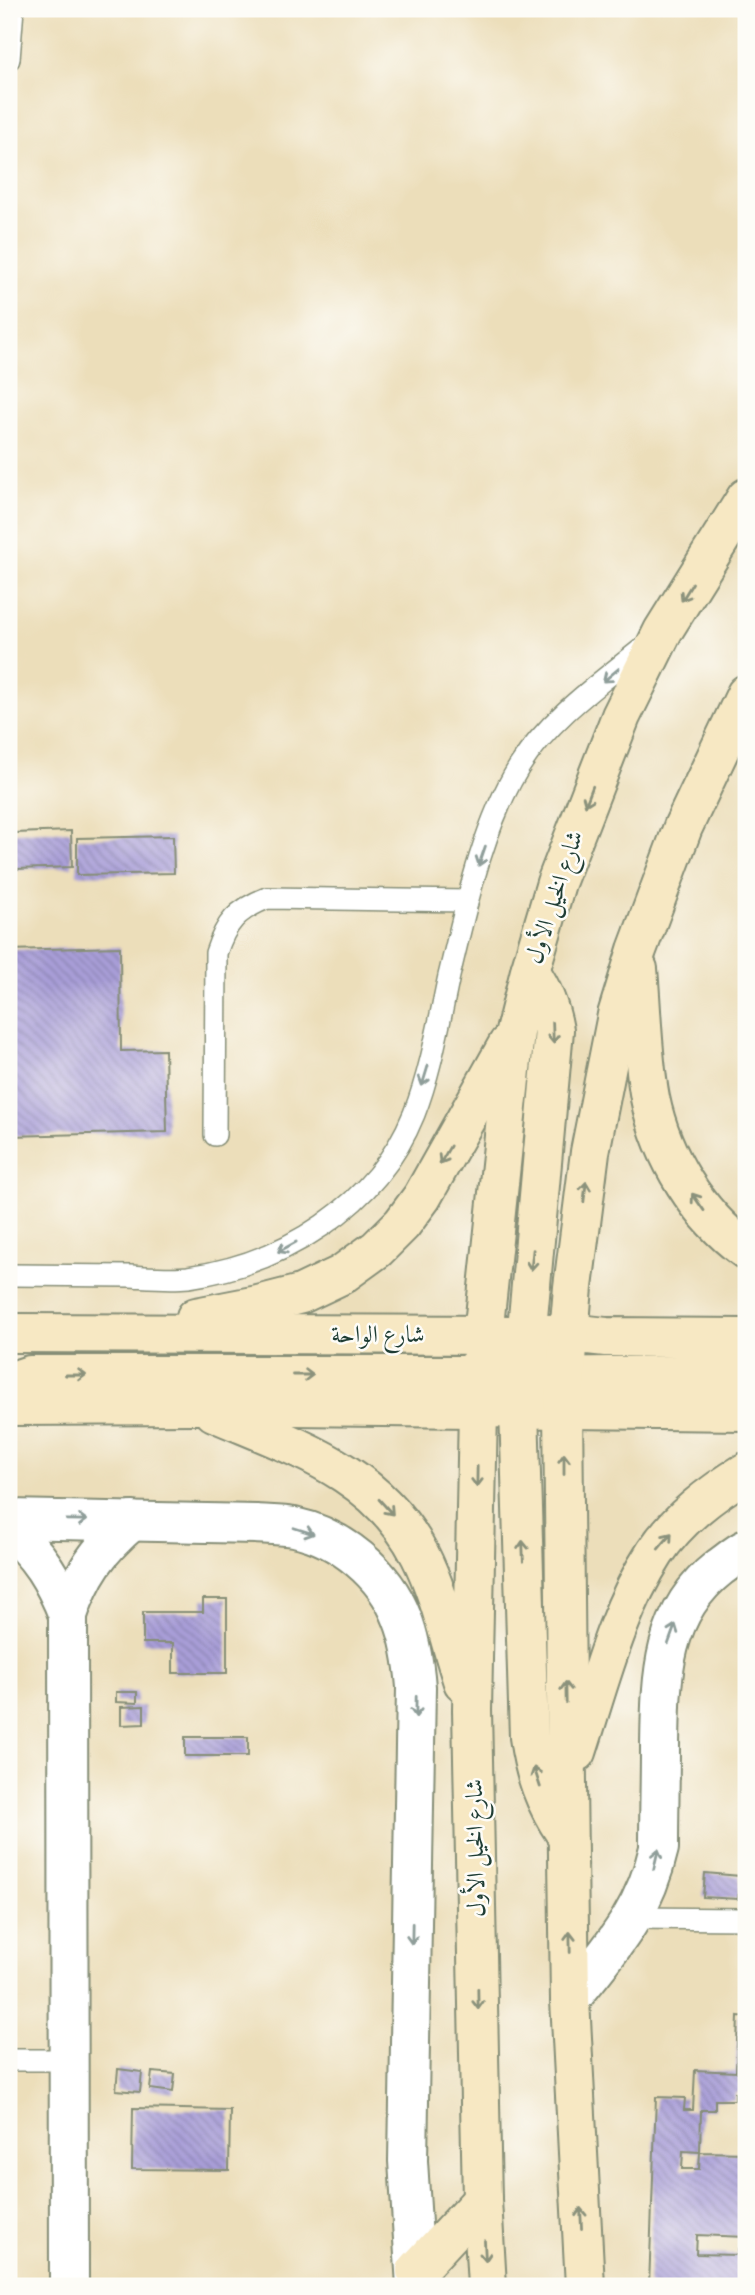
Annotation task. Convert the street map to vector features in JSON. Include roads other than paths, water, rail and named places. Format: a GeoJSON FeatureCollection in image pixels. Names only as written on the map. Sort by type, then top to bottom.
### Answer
{"type":"FeatureCollection","features":[{"type":"Feature","properties":{"kind":"main road","name":"شارع الخيل الأول"},"geometry":{"type":"LineString","coordinates":[[487,2286],[482,2200],[472,1710],[521,1380],[483,1335],[515,1032],[556,884],[621,716],[663,631],[746,499]]}},
{"type":"Feature","properties":{"kind":"main road"},"geometry":{"type":"LineString","coordinates":[[521,1380],[569,1333],[578,1246],[601,1093],[617,1015],[636,950],[683,827],[746,694]]}},
{"type":"Feature","properties":{"kind":"main road"},"geometry":{"type":"LineString","coordinates":[[636,950],[650,1099],[662,1139],[681,1177],[704,1211],[746,1250]]}},
{"type":"Feature","properties":{"kind":"main road"},"geometry":{"type":"LineString","coordinates":[[530,971],[542,988],[550,1008],[554,1030],[521,1380],[529,1737],[533,1765],[541,1791],[553,1816],[568,1837]]}},
{"type":"Feature","properties":{"kind":"main road"},"geometry":{"type":"LineString","coordinates":[[101,1334],[258,1305],[301,1294],[341,1275],[377,1249],[402,1224],[422,1197],[515,1032]]}},
{"type":"Feature","properties":{"kind":"main road"},"geometry":{"type":"LineString","coordinates":[[569,1333],[607,1337],[746,1338]]}},
{"type":"Feature","properties":{"kind":"main road","name":"شارع الواحة"},"geometry":{"type":"LineString","coordinates":[[9,1334],[483,1335]]}},
{"type":"Feature","properties":{"kind":"main road"},"geometry":{"type":"LineString","coordinates":[[9,1382],[30,1375],[49,1374],[521,1380],[746,1374]]}},
{"type":"Feature","properties":{"kind":"main road"},"geometry":{"type":"LineString","coordinates":[[521,1380],[567,1784],[570,2000],[585,2286]]}},
{"type":"Feature","properties":{"kind":"main road"},"geometry":{"type":"LineString","coordinates":[[9,1406],[199,1405],[521,1380],[746,1410]]}},
{"type":"Feature","properties":{"kind":"main road"},"geometry":{"type":"LineString","coordinates":[[199,1405],[315,1455],[348,1473],[377,1496],[402,1524],[421,1556],[435,1590],[472,1710]]}},
{"type":"Feature","properties":{"kind":"main road"},"geometry":{"type":"LineString","coordinates":[[567,1784],[611,1647],[631,1595],[656,1551],[683,1519],[715,1491],[746,1472]]}},
{"type":"Feature","properties":{"kind":"main road"},"geometry":{"type":"LineString","coordinates":[[416,2279],[482,2200]]}},
{"type":"Feature","properties":{"kind":"street"},"geometry":{"type":"LineString","coordinates":[[9,1519],[295,1527],[331,1540],[360,1560],[385,1586],[402,1616],[412,1651],[416,1687],[408,2161],[416,2279]]}},
{"type":"Feature","properties":{"kind":"street"},"geometry":{"type":"LineString","coordinates":[[69,2286],[68,1615],[91,1562],[110,1540],[132,1521]]}},
{"type":"Feature","properties":{"kind":"street"},"geometry":{"type":"LineString","coordinates":[[9,1530],[40,1560],[57,1586],[68,1615]]}},
{"type":"Feature","properties":{"kind":"street"},"geometry":{"type":"LineString","coordinates":[[570,2000],[633,1918],[653,1872],[659,1848],[662,1676],[668,1646],[678,1618],[694,1592],[714,1572],[746,1549]]}},
{"type":"Feature","properties":{"kind":"lane"},"geometry":{"type":"LineString","coordinates":[[9,59],[13,9]]}},
{"type":"Feature","properties":{"kind":"lane"},"geometry":{"type":"LineString","coordinates":[[9,1275],[185,1277],[229,1270],[272,1255],[311,1234],[346,1207],[373,1180],[395,1149],[413,1115],[429,1065],[467,901],[502,797],[542,735],[568,709],[663,631]]}},
{"type":"Feature","properties":{"kind":"lane"},"geometry":{"type":"LineString","coordinates":[[215,1135],[216,953],[222,934],[233,918],[249,905],[267,898],[467,901]]}},
{"type":"Feature","properties":{"kind":"lane"},"geometry":{"type":"LineString","coordinates":[[633,1918],[746,1919]]}},
{"type":"Feature","properties":{"kind":"lane"},"geometry":{"type":"LineString","coordinates":[[9,2060],[69,2060]]}}]}
